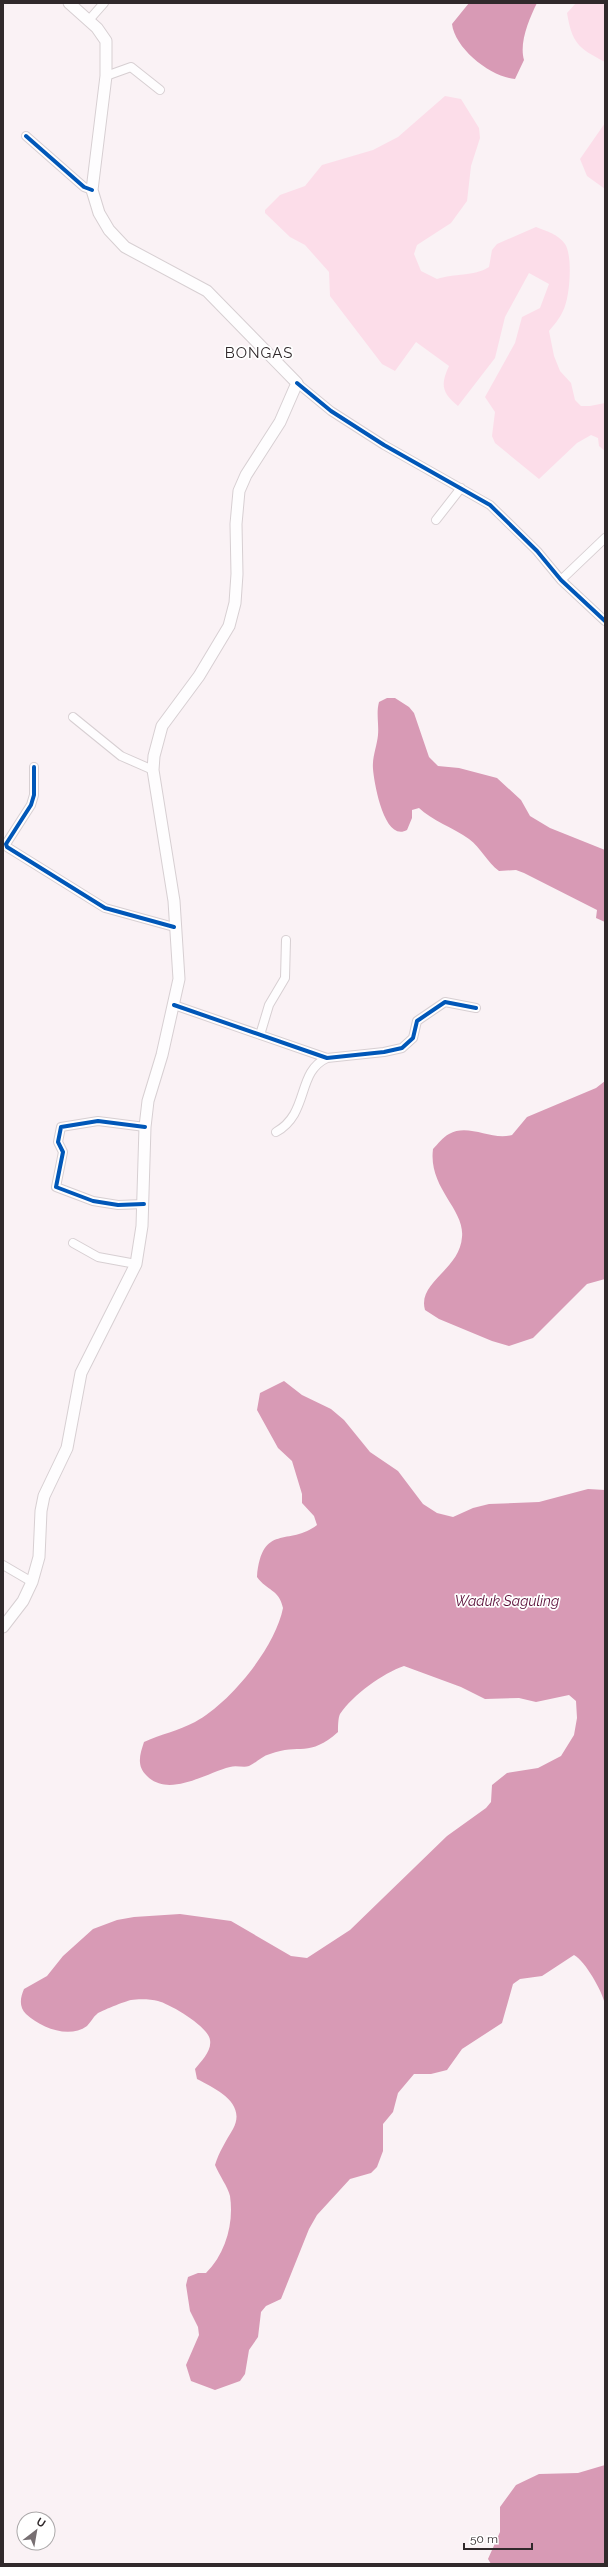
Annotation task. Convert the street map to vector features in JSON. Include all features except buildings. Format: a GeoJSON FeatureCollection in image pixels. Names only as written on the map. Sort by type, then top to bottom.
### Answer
{"type":"FeatureCollection","features":[{"type":"Feature","properties":{"kind":"main road"},"geometry":{"type":"LineString","coordinates":[[3,1627],[22,1601],[32,1582],[39,1557],[41,1511],[44,1496],[67,1448],[81,1373],[136,1264],[144,1204],[145,1127],[150,1095],[174,1005],[179,979],[174,927],[174,901],[153,770],[154,756],[162,726],[199,676],[229,626],[235,603],[237,574],[236,524],[239,491],[248,471],[280,422],[297,383],[207,291],[183,276],[137,255],[117,239],[99,213],[92,190],[106,76],[106,41],[103,35],[90,20],[68,3]]}},
{"type":"Feature","properties":{"kind":"street"},"geometry":{"type":"LineString","coordinates":[[90,20],[104,3]]}},
{"type":"Feature","properties":{"kind":"street"},"geometry":{"type":"LineString","coordinates":[[106,76],[131,67],[160,90]]}},
{"type":"Feature","properties":{"kind":"street"},"geometry":{"type":"LineString","coordinates":[[26,136],[84,187],[92,190]]}},
{"type":"Feature","properties":{"kind":"street"},"geometry":{"type":"LineString","coordinates":[[297,383],[361,431],[490,505],[537,551],[561,580],[605,621]]}},
{"type":"Feature","properties":{"kind":"street"},"geometry":{"type":"LineString","coordinates":[[436,520],[461,488]]}},
{"type":"Feature","properties":{"kind":"street"},"geometry":{"type":"LineString","coordinates":[[561,580],[605,538]]}},
{"type":"Feature","properties":{"kind":"street"},"geometry":{"type":"LineString","coordinates":[[73,718],[121,756],[153,770]]}},
{"type":"Feature","properties":{"kind":"street"},"geometry":{"type":"LineString","coordinates":[[34,767],[34,795],[31,805],[6,844],[7,847],[105,908],[174,927]]}},
{"type":"Feature","properties":{"kind":"street"},"geometry":{"type":"LineString","coordinates":[[260,1035],[269,1005],[285,978],[286,940]]}},
{"type":"Feature","properties":{"kind":"street"},"geometry":{"type":"LineString","coordinates":[[174,1005],[327,1058],[384,1052],[402,1048],[413,1038],[417,1021],[445,1002],[476,1008]]}},
{"type":"Feature","properties":{"kind":"street"},"geometry":{"type":"LineString","coordinates":[[276,1132],[284,1127],[299,1108],[305,1085],[311,1071],[327,1058]]}},
{"type":"Feature","properties":{"kind":"street"},"geometry":{"type":"LineString","coordinates":[[144,1204],[118,1205],[93,1201],[56,1187],[63,1152],[58,1142],[61,1127],[98,1121],[145,1127]]}},
{"type":"Feature","properties":{"kind":"street"},"geometry":{"type":"LineString","coordinates":[[73,1243],[96,1257],[136,1264]]}},
{"type":"Feature","properties":{"kind":"street"},"geometry":{"type":"LineString","coordinates":[[3,1565],[32,1582]]}},
{"type":"Feature","properties":{"kind":"shaded area"},"geometry":{"type":"Polygon","coordinates":[[[576,3],[605,3],[605,62],[588,53],[574,38],[567,13],[576,3]]]}},
{"type":"Feature","properties":{"kind":"shaded area"},"geometry":{"type":"Polygon","coordinates":[[[445,96],[461,99],[479,128],[480,138],[471,166],[467,201],[451,223],[417,245],[414,254],[421,271],[437,279],[470,274],[483,270],[489,267],[492,250],[497,244],[536,227],[552,233],[559,238],[565,244],[567,250],[570,277],[567,297],[562,314],[549,331],[554,356],[560,371],[571,383],[575,400],[581,406],[605,403],[605,451],[599,446],[598,438],[591,435],[577,443],[539,479],[495,443],[492,436],[495,412],[485,397],[515,343],[522,317],[540,308],[549,284],[529,273],[505,317],[495,358],[458,406],[449,397],[444,388],[444,378],[449,366],[416,342],[395,371],[382,364],[330,296],[329,272],[305,245],[290,237],[265,213],[265,210],[280,195],[305,186],[322,165],[373,150],[398,137],[445,96]]]}},
{"type":"Feature","properties":{"kind":"shaded area"},"geometry":{"type":"Polygon","coordinates":[[[605,123],[605,189],[587,176],[580,159],[605,123]]]}},
{"type":"Feature","properties":{"kind":"water"},"geometry":{"type":"Polygon","coordinates":[[[469,3],[537,3],[528,24],[524,39],[524,60],[515,79],[495,73],[485,67],[467,52],[460,43],[452,24],[469,3]]]}},
{"type":"Feature","properties":{"kind":"water"},"geometry":{"type":"Polygon","coordinates":[[[387,698],[395,698],[409,707],[414,713],[429,757],[438,766],[459,768],[497,778],[521,800],[530,816],[550,828],[605,850],[605,922],[596,918],[597,910],[524,873],[516,870],[499,871],[469,839],[419,808],[412,810],[412,818],[407,830],[399,832],[392,828],[386,820],[378,797],[373,769],[373,760],[378,735],[378,706],[379,702],[387,698]]]}},
{"type":"Feature","properties":{"kind":"water"},"geometry":{"type":"Polygon","coordinates":[[[605,1081],[605,1279],[587,1284],[533,1338],[509,1346],[492,1341],[439,1319],[425,1310],[424,1300],[427,1291],[454,1258],[460,1248],[462,1237],[458,1217],[436,1175],[433,1163],[433,1149],[449,1134],[457,1131],[472,1131],[496,1136],[512,1135],[527,1117],[596,1088],[605,1081]]]}},
{"type":"Feature","properties":{"kind":"water","name":"Waduk Saguling"},"geometry":{"type":"Polygon","coordinates":[[[284,1381],[302,1395],[331,1409],[344,1420],[370,1452],[398,1471],[423,1504],[437,1513],[453,1517],[473,1508],[489,1504],[539,1502],[588,1489],[605,1490],[605,2004],[601,1992],[593,1977],[574,1955],[542,1976],[520,1979],[513,1984],[502,2023],[462,2049],[447,2070],[431,2074],[414,2074],[398,2093],[393,2112],[383,2124],[383,2151],[377,2167],[371,2173],[350,2179],[317,2215],[309,2229],[281,2299],[266,2306],[261,2312],[258,2337],[249,2350],[245,2374],[240,2381],[215,2390],[191,2381],[186,2365],[199,2335],[198,2327],[190,2311],[186,2285],[188,2277],[198,2273],[206,2273],[213,2265],[219,2256],[227,2237],[231,2217],[229,2192],[215,2165],[233,2129],[236,2120],[236,2112],[233,2104],[220,2092],[197,2079],[195,2069],[206,2056],[210,2044],[208,2035],[188,2017],[164,2003],[144,1999],[131,2000],[103,2011],[96,2015],[87,2026],[80,2030],[64,2032],[55,2030],[39,2024],[26,2014],[22,2008],[21,2002],[24,1989],[47,1976],[63,1956],[93,1929],[117,1920],[134,1917],[180,1914],[231,1921],[291,1956],[307,1958],[350,1930],[447,1836],[486,1808],[491,1802],[492,1785],[507,1773],[538,1768],[561,1756],[574,1735],[577,1718],[576,1701],[569,1695],[536,1702],[519,1698],[485,1699],[461,1687],[404,1666],[378,1679],[360,1692],[340,1714],[338,1720],[338,1732],[319,1745],[304,1749],[280,1751],[267,1755],[249,1766],[230,1767],[188,1782],[177,1784],[166,1785],[156,1782],[147,1776],[140,1764],[141,1751],[144,1742],[189,1725],[209,1713],[236,1688],[249,1673],[271,1640],[283,1608],[279,1597],[257,1577],[260,1560],[265,1549],[271,1542],[297,1535],[317,1525],[314,1516],[302,1503],[302,1494],[292,1461],[278,1448],[257,1410],[260,1393],[284,1381]]]}},
{"type":"Feature","properties":{"kind":"water"},"geometry":{"type":"Polygon","coordinates":[[[605,2465],[605,2564],[491,2564],[488,2559],[500,2532],[500,2507],[516,2485],[539,2474],[578,2473],[605,2465]]]}},
{"type":"Feature","properties":{"kind":"cycle path"},"geometry":{"type":"LineString","coordinates":[[26,136],[84,187],[92,190]]}},
{"type":"Feature","properties":{"kind":"cycle path"},"geometry":{"type":"LineString","coordinates":[[297,383],[331,411],[384,445],[490,505],[537,551],[561,580],[605,621]]}},
{"type":"Feature","properties":{"kind":"cycle path"},"geometry":{"type":"LineString","coordinates":[[34,767],[34,795],[31,805],[6,844],[7,847],[105,908],[174,927]]}},
{"type":"Feature","properties":{"kind":"cycle path"},"geometry":{"type":"LineString","coordinates":[[174,1005],[327,1058],[384,1052],[402,1048],[413,1038],[417,1021],[445,1002],[476,1008]]}},
{"type":"Feature","properties":{"kind":"cycle path"},"geometry":{"type":"LineString","coordinates":[[144,1204],[118,1205],[93,1201],[56,1187],[63,1152],[58,1142],[61,1127],[98,1121],[145,1127]]}},
{"type":"Feature","properties":{"kind":"district","name":"BONGAS"},"geometry":{"type":"Point","coordinates":[259,353]}}]}
